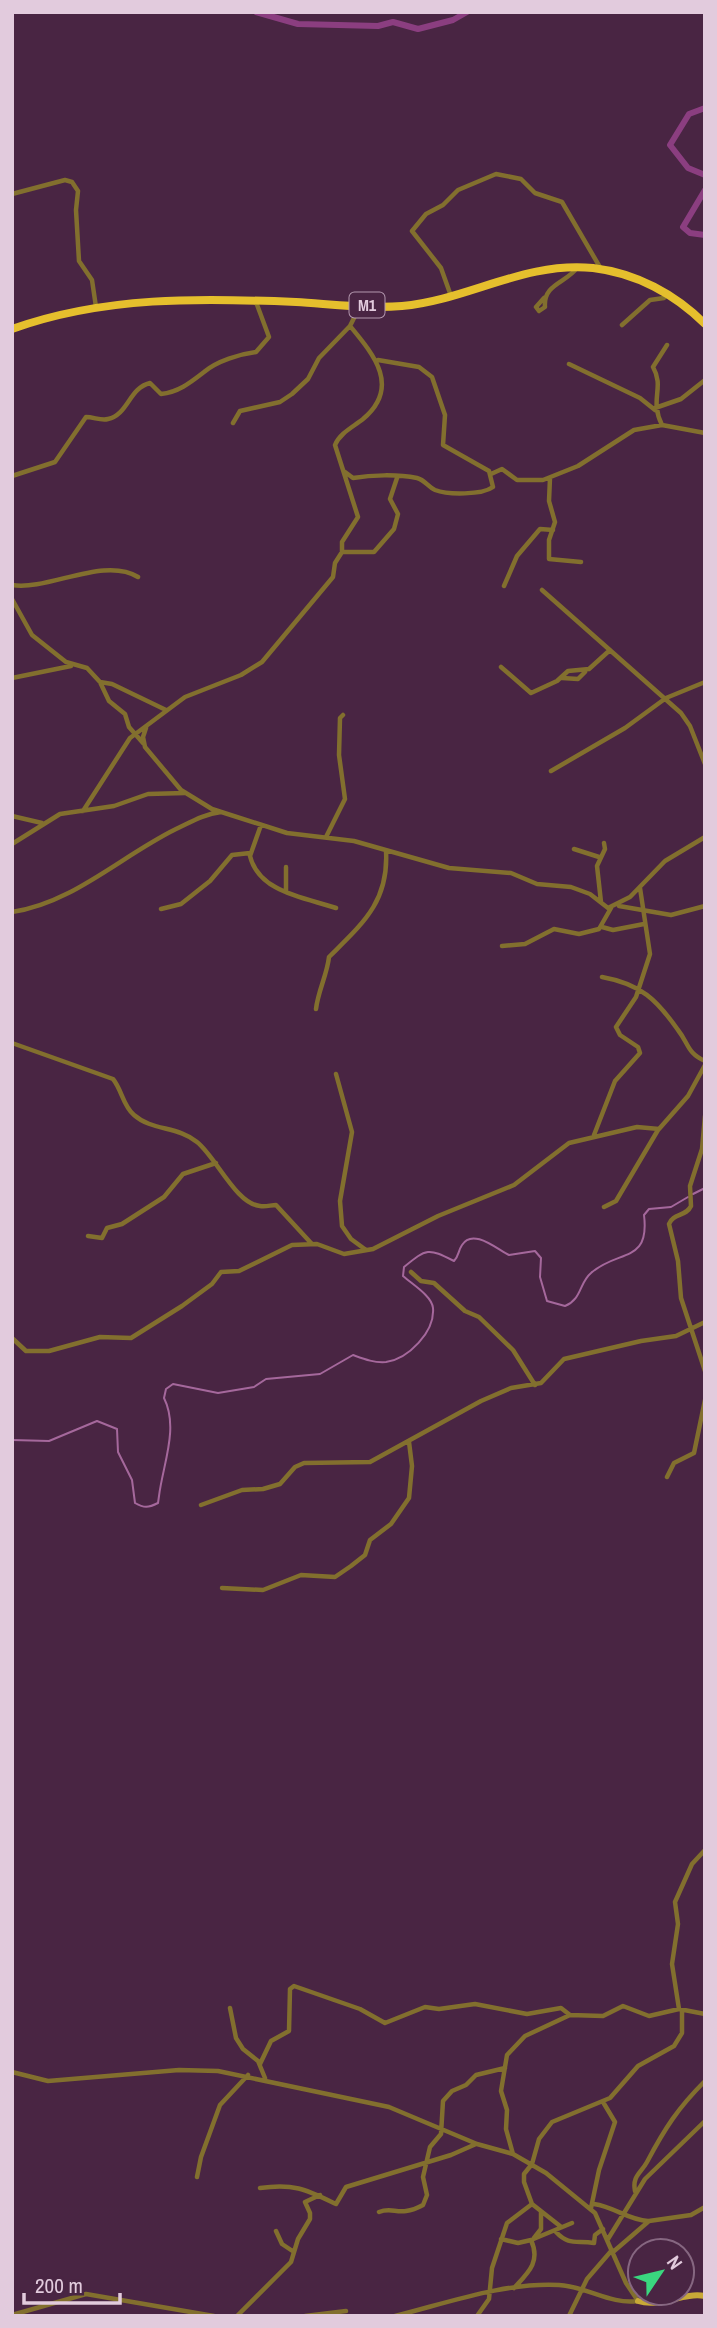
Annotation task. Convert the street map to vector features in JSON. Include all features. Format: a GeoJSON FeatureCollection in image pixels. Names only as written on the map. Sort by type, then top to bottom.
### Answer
{"type":"FeatureCollection","features":[{"type":"Feature","properties":{"kind":"highway","name":"M1"},"geometry":{"type":"LineString","coordinates":[[12,329],[97,308],[167,300],[416,304],[533,271],[578,267],[602,269],[632,278],[668,294],[705,324]]}},
{"type":"Feature","properties":{"kind":"street"},"geometry":{"type":"LineString","coordinates":[[451,296],[441,268],[412,231],[426,214],[443,205],[458,190],[496,174],[521,179],[535,193],[562,202],[602,269]]}},
{"type":"Feature","properties":{"kind":"street"},"geometry":{"type":"LineString","coordinates":[[12,194],[65,180],[76,187],[79,194],[76,210],[79,261],[93,282],[97,308]]}},
{"type":"Feature","properties":{"kind":"street"},"geometry":{"type":"LineString","coordinates":[[544,298],[550,288],[572,275],[578,267]]}},
{"type":"Feature","properties":{"kind":"street"},"geometry":{"type":"LineString","coordinates":[[622,325],[650,300],[664,298],[668,294]]}},
{"type":"Feature","properties":{"kind":"street"},"geometry":{"type":"LineString","coordinates":[[12,476],[55,462],[86,417],[105,419],[118,415],[132,395],[144,384],[149,383],[161,394],[178,391],[207,369],[243,352],[256,352],[269,337],[256,301]]}},
{"type":"Feature","properties":{"kind":"street"},"geometry":{"type":"LineString","coordinates":[[233,423],[240,411],[287,398],[306,381],[319,358],[350,326],[360,305]]}},
{"type":"Feature","properties":{"kind":"street"},"geometry":{"type":"LineString","coordinates":[[83,811],[107,778],[110,764],[121,748],[185,696],[241,675],[265,660],[288,627],[301,616],[305,607],[333,577],[335,563],[342,552],[343,539],[358,517],[335,445],[373,407],[383,383],[380,364],[350,326]]}},
{"type":"Feature","properties":{"kind":"street"},"geometry":{"type":"LineString","coordinates":[[655,409],[660,379],[653,367],[667,345]]}},
{"type":"Feature","properties":{"kind":"street"},"geometry":{"type":"LineString","coordinates":[[375,360],[419,367],[428,372],[436,383],[436,396],[445,415],[443,445],[491,474]]}},
{"type":"Feature","properties":{"kind":"street"},"geometry":{"type":"LineString","coordinates":[[569,364],[640,398],[655,409],[662,425]]}},
{"type":"Feature","properties":{"kind":"street"},"geometry":{"type":"LineString","coordinates":[[655,409],[681,399],[705,380]]}},
{"type":"Feature","properties":{"kind":"street"},"geometry":{"type":"LineString","coordinates":[[491,474],[502,469],[517,480],[550,478],[603,452],[629,431],[662,425],[705,433]]}},
{"type":"Feature","properties":{"kind":"street"},"geometry":{"type":"LineString","coordinates":[[344,471],[352,478],[374,474],[418,478],[434,490],[469,494],[491,489],[491,474]]}},
{"type":"Feature","properties":{"kind":"street"},"geometry":{"type":"LineString","coordinates":[[342,552],[374,552],[394,529],[398,514],[390,499],[397,478]]}},
{"type":"Feature","properties":{"kind":"street"},"geometry":{"type":"LineString","coordinates":[[550,478],[549,501],[554,517],[549,540],[549,559],[581,562]]}},
{"type":"Feature","properties":{"kind":"street"},"geometry":{"type":"LineString","coordinates":[[504,586],[526,543],[540,529],[553,530]]}},
{"type":"Feature","properties":{"kind":"street"},"geometry":{"type":"LineString","coordinates":[[12,585],[40,584],[61,577],[104,572],[128,572],[138,577]]}},
{"type":"Feature","properties":{"kind":"street"},"geometry":{"type":"LineString","coordinates":[[542,590],[666,698],[687,720],[705,764]]}},
{"type":"Feature","properties":{"kind":"street"},"geometry":{"type":"LineString","coordinates":[[12,599],[32,635],[54,655],[87,668],[100,682],[109,701],[125,714],[135,735],[186,793],[222,812],[287,833],[326,837],[449,868],[511,873],[537,884],[572,887],[590,894],[611,908]]}},
{"type":"Feature","properties":{"kind":"street"},"geometry":{"type":"LineString","coordinates":[[501,667],[531,692],[561,678],[568,671],[589,669],[610,650]]}},
{"type":"Feature","properties":{"kind":"street"},"geometry":{"type":"LineString","coordinates":[[12,678],[75,664]]}},
{"type":"Feature","properties":{"kind":"street"},"geometry":{"type":"LineString","coordinates":[[100,682],[111,684],[166,710]]}},
{"type":"Feature","properties":{"kind":"street"},"geometry":{"type":"LineString","coordinates":[[551,771],[625,728],[666,698],[705,682]]}},
{"type":"Feature","properties":{"kind":"street"},"geometry":{"type":"LineString","coordinates":[[326,837],[345,799],[340,755],[340,718],[343,715]]}},
{"type":"Feature","properties":{"kind":"street"},"geometry":{"type":"LineString","coordinates":[[144,744],[146,728]]}},
{"type":"Feature","properties":{"kind":"street"},"geometry":{"type":"LineString","coordinates":[[12,844],[60,814],[114,806],[148,794],[186,793]]}},
{"type":"Feature","properties":{"kind":"street"},"geometry":{"type":"LineString","coordinates":[[12,912],[42,905],[97,877],[155,839],[196,818],[222,812]]}},
{"type":"Feature","properties":{"kind":"street"},"geometry":{"type":"LineString","coordinates":[[12,816],[42,823]]}},
{"type":"Feature","properties":{"kind":"street"},"geometry":{"type":"LineString","coordinates":[[261,825],[250,853],[257,870],[273,886],[297,898],[336,908]]}},
{"type":"Feature","properties":{"kind":"street"},"geometry":{"type":"LineString","coordinates":[[602,927],[611,908],[640,887],[660,864],[705,837]]}},
{"type":"Feature","properties":{"kind":"street"},"geometry":{"type":"LineString","coordinates":[[601,903],[599,857],[605,849],[604,843]]}},
{"type":"Feature","properties":{"kind":"street"},"geometry":{"type":"LineString","coordinates":[[574,849],[599,857]]}},
{"type":"Feature","properties":{"kind":"street"},"geometry":{"type":"LineString","coordinates":[[316,1009],[321,985],[328,973],[329,957],[365,920],[386,881],[386,851]]}},
{"type":"Feature","properties":{"kind":"street"},"geometry":{"type":"LineString","coordinates":[[162,909],[181,904],[210,881],[230,856],[250,853]]}},
{"type":"Feature","properties":{"kind":"street"},"geometry":{"type":"LineString","coordinates":[[286,867],[286,891]]}},
{"type":"Feature","properties":{"kind":"street"},"geometry":{"type":"LineString","coordinates":[[594,1135],[615,1081],[640,1053],[638,1046],[620,1035],[616,1027],[639,988],[650,954],[640,887]]}},
{"type":"Feature","properties":{"kind":"street"},"geometry":{"type":"LineString","coordinates":[[618,905],[671,915],[705,906]]}},
{"type":"Feature","properties":{"kind":"street"},"geometry":{"type":"LineString","coordinates":[[502,946],[525,944],[554,929],[579,934],[602,927],[613,929],[645,924]]}},
{"type":"Feature","properties":{"kind":"street"},"geometry":{"type":"LineString","coordinates":[[602,977],[619,979],[639,988],[660,1004],[664,1014],[680,1032],[687,1050],[705,1063],[688,1096],[659,1129],[616,1201],[604,1208]]}},
{"type":"Feature","properties":{"kind":"street"},"geometry":{"type":"LineString","coordinates":[[12,1043],[113,1079],[127,1109],[142,1122],[184,1134],[198,1143],[246,1201],[260,1206],[276,1205],[312,1243]]}},
{"type":"Feature","properties":{"kind":"street"},"geometry":{"type":"LineString","coordinates":[[336,1074],[352,1132],[341,1201],[342,1226],[351,1239],[366,1251]]}},
{"type":"Feature","properties":{"kind":"street"},"geometry":{"type":"LineString","coordinates":[[705,1116],[702,1149],[690,1191],[692,1201],[689,1210],[670,1220],[669,1230],[678,1261],[681,1298],[705,1371]]}},
{"type":"Feature","properties":{"kind":"street"},"geometry":{"type":"LineString","coordinates":[[12,1338],[26,1352],[49,1350],[100,1337],[131,1338],[208,1287],[221,1272],[239,1271],[288,1246],[312,1243],[344,1254],[366,1251],[438,1216],[505,1190],[569,1143],[641,1126],[659,1129]]}},
{"type":"Feature","properties":{"kind":"street"},"geometry":{"type":"LineString","coordinates":[[88,1236],[102,1238],[107,1228],[121,1224],[164,1197],[183,1174],[216,1163]]}},
{"type":"Feature","properties":{"kind":"street"},"geometry":{"type":"LineString","coordinates":[[411,1272],[421,1281],[434,1283],[465,1311],[479,1317],[513,1350],[535,1385]]}},
{"type":"Feature","properties":{"kind":"street"},"geometry":{"type":"LineString","coordinates":[[201,1504],[242,1490],[263,1489],[280,1483],[299,1464],[370,1462],[391,1448],[409,1442],[481,1401],[511,1388],[535,1385],[543,1381],[564,1359],[640,1340],[676,1336],[705,1322]]}},
{"type":"Feature","properties":{"kind":"street"},"geometry":{"type":"LineString","coordinates":[[667,1477],[674,1463],[694,1452],[705,1400]]}},
{"type":"Feature","properties":{"kind":"street"},"geometry":{"type":"LineString","coordinates":[[222,1588],[263,1590],[301,1574],[335,1577],[351,1566],[365,1555],[370,1540],[391,1524],[409,1498],[412,1466],[409,1442]]}},
{"type":"Feature","properties":{"kind":"street"},"geometry":{"type":"LineString","coordinates":[[560,2226],[532,2204],[524,2178],[532,2164],[539,2139],[552,2122],[603,2102],[638,2066],[675,2044],[682,2033],[671,1964],[678,1924],[675,1902],[692,1864],[705,1850]]}},
{"type":"Feature","properties":{"kind":"street"},"geometry":{"type":"LineString","coordinates":[[260,2064],[271,2041],[289,2031],[289,1989],[294,1986],[346,2007],[360,2009],[385,2022],[416,2008],[475,2004],[527,2014],[561,2008],[570,2015]]}},
{"type":"Feature","properties":{"kind":"street"},"geometry":{"type":"LineString","coordinates":[[513,2154],[506,2129],[507,2110],[501,2091],[505,2057],[521,2039],[570,2015],[603,2016],[623,2006],[649,2016],[680,2010],[705,2014]]}},
{"type":"Feature","properties":{"kind":"street"},"geometry":{"type":"LineString","coordinates":[[230,2008],[236,2038],[260,2064],[265,2078]]}},
{"type":"Feature","properties":{"kind":"street"},"geometry":{"type":"LineString","coordinates":[[379,2212],[385,2209],[404,2213],[423,2205],[427,2195],[423,2177],[430,2147],[441,2134],[441,2110],[449,2093],[466,2085],[482,2071],[505,2068]]}},
{"type":"Feature","properties":{"kind":"street"},"geometry":{"type":"LineString","coordinates":[[12,2072],[48,2081],[187,2069],[265,2078],[389,2107],[477,2144],[513,2154],[592,2206],[626,2278]]}},
{"type":"Feature","properties":{"kind":"street"},"geometry":{"type":"LineString","coordinates":[[197,2176],[220,2105],[248,2075]]}},
{"type":"Feature","properties":{"kind":"street"},"geometry":{"type":"LineString","coordinates":[[635,2192],[636,2175],[646,2164],[670,2118],[705,2081]]}},
{"type":"Feature","properties":{"kind":"street"},"geometry":{"type":"LineString","coordinates":[[592,2206],[599,2170],[615,2122],[603,2102]]}},
{"type":"Feature","properties":{"kind":"street"},"geometry":{"type":"LineString","coordinates":[[608,2239],[635,2192],[705,2120]]}},
{"type":"Feature","properties":{"kind":"street"},"geometry":{"type":"LineString","coordinates":[[260,2188],[298,2186],[327,2196],[336,2203],[346,2187],[477,2144]]}},
{"type":"Feature","properties":{"kind":"street"},"geometry":{"type":"LineString","coordinates":[[237,2316],[281,2275],[310,2220],[305,2202],[320,2195]]}},
{"type":"Feature","properties":{"kind":"street"},"geometry":{"type":"LineString","coordinates":[[477,2316],[490,2293],[488,2286],[509,2219],[532,2204]]}},
{"type":"Feature","properties":{"kind":"street"},"geometry":{"type":"LineString","coordinates":[[592,2206],[610,2206],[649,2221],[691,2215],[705,2207]]}},
{"type":"Feature","properties":{"kind":"street"},"geometry":{"type":"LineString","coordinates":[[513,2288],[531,2270],[536,2255],[533,2240],[541,2229],[541,2212]]}},
{"type":"Feature","properties":{"kind":"street"},"geometry":{"type":"LineString","coordinates":[[569,2316],[596,2265],[649,2221]]}},
{"type":"Feature","properties":{"kind":"street"},"geometry":{"type":"LineString","coordinates":[[501,2239],[518,2243],[533,2240],[572,2223]]}},
{"type":"Feature","properties":{"kind":"street"},"geometry":{"type":"LineString","coordinates":[[556,2232],[576,2244],[594,2243],[595,2235],[603,2229]]}},
{"type":"Feature","properties":{"kind":"street"},"geometry":{"type":"LineString","coordinates":[[276,2231],[282,2244],[294,2252]]}},
{"type":"Feature","properties":{"kind":"street"},"geometry":{"type":"LineString","coordinates":[[395,2316],[513,2288],[552,2285],[582,2288],[626,2301]]}},
{"type":"Feature","properties":{"kind":"street"},"geometry":{"type":"LineString","coordinates":[[12,2315],[86,2294],[214,2316]]}},
{"type":"Feature","properties":{"kind":"street"},"geometry":{"type":"LineString","coordinates":[[305,2316],[346,2311]]}},
{"type":"Feature","properties":{"kind":"waterway"},"geometry":{"type":"LineString","coordinates":[[256,12],[298,24],[378,26],[393,22],[418,29],[453,20],[467,12]]}},
{"type":"Feature","properties":{"kind":"waterway"},"geometry":{"type":"LineString","coordinates":[[705,108],[689,114],[670,145],[688,168],[705,175]]}},
{"type":"Feature","properties":{"kind":"waterway"},"geometry":{"type":"LineString","coordinates":[[705,190],[683,227],[690,233],[705,235]]}},
{"type":"Feature","properties":{"kind":"waterway"},"geometry":{"type":"LineString","coordinates":[[693,1194],[705,1188]]}},
{"type":"Feature","properties":{"kind":"waterway"},"geometry":{"type":"LineString","coordinates":[[12,1440],[49,1441],[97,1421],[117,1429],[118,1452],[132,1480],[135,1503],[144,1507],[151,1506],[158,1503],[169,1446],[170,1421],[164,1398],[166,1389],[173,1384],[218,1393],[254,1387],[266,1379],[320,1374],[353,1355],[377,1362],[403,1356],[425,1335],[430,1326],[433,1308],[425,1295],[403,1276],[404,1267],[428,1252],[454,1261],[462,1245],[473,1238],[509,1255],[535,1251],[541,1258],[540,1277],[547,1301],[565,1306],[575,1299],[591,1273],[637,1249],[645,1231],[644,1215],[649,1209],[671,1207],[688,1197]]}}]}
